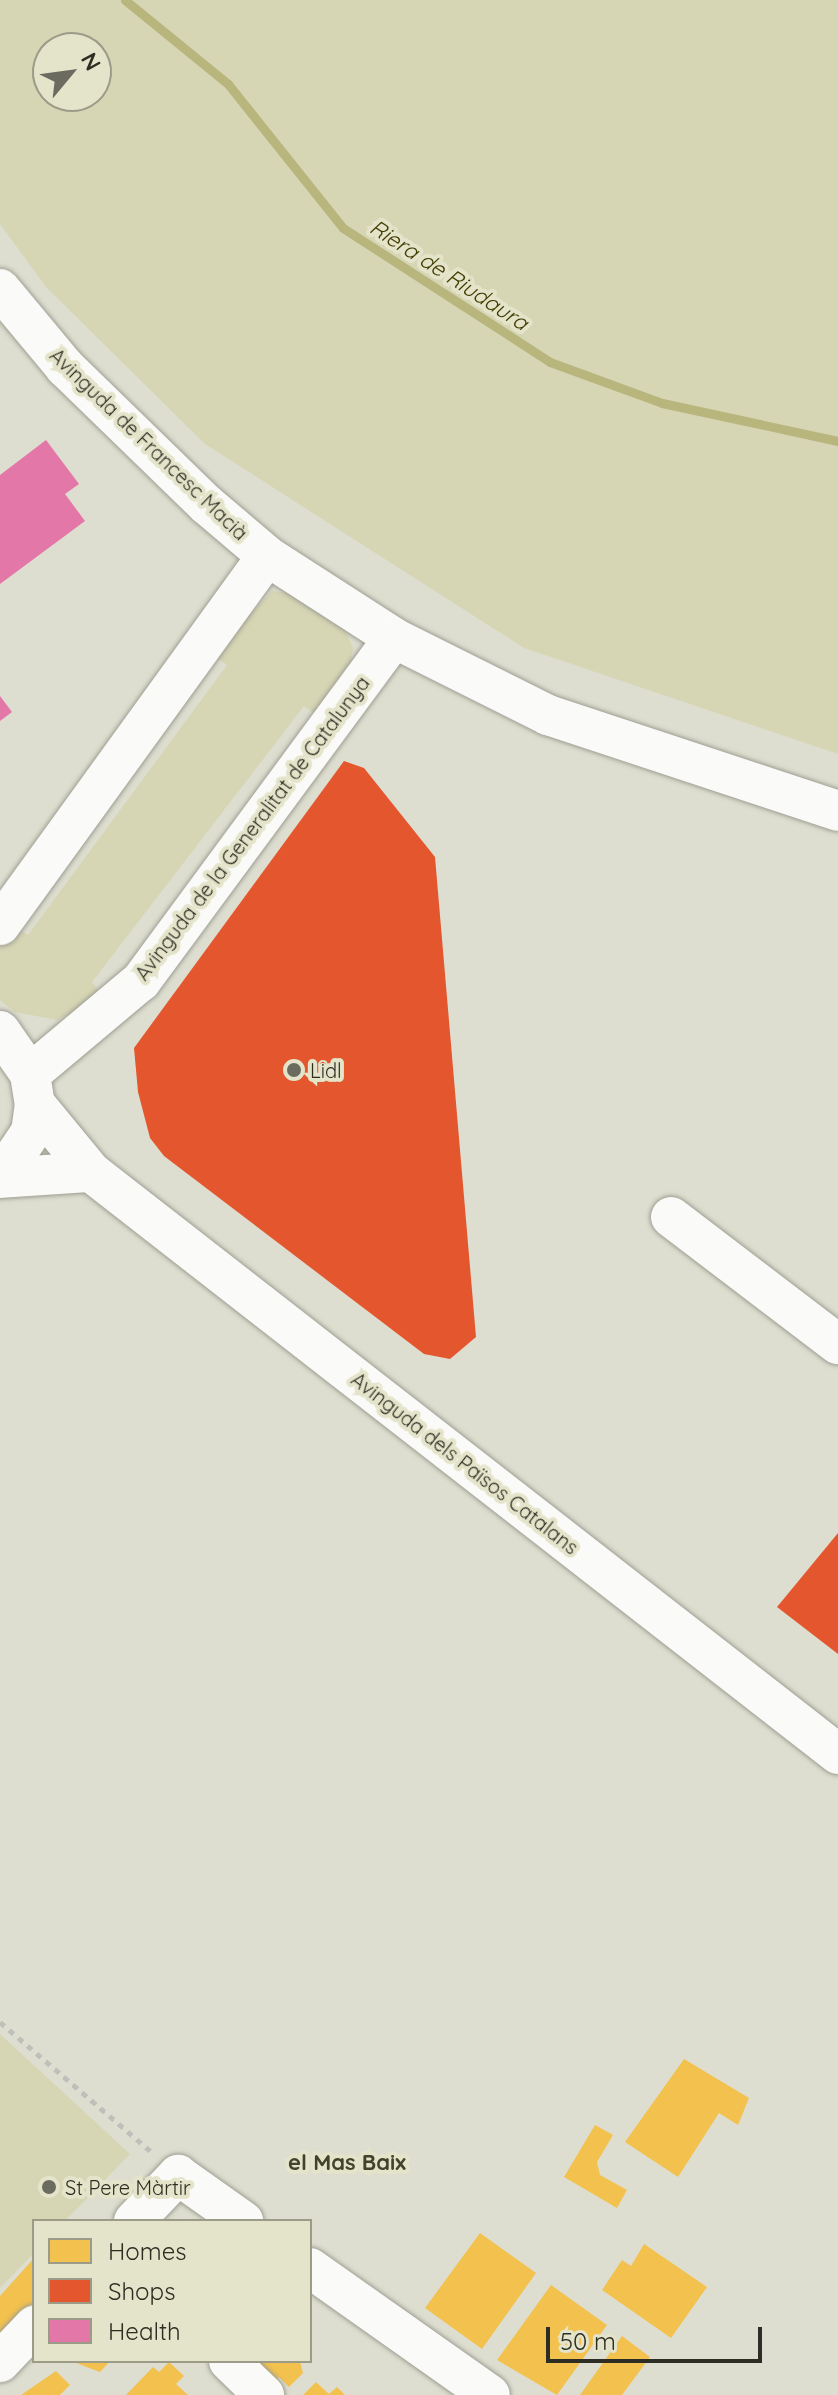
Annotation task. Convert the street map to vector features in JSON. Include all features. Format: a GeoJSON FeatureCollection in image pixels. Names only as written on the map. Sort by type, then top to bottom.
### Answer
{"type":"FeatureCollection","features":[{"type":"Feature","properties":{"kind":"street","name":"Avinguda de Francesc Macià"},"geometry":{"type":"LineString","coordinates":[[0,289],[65,367],[267,556],[394,638],[548,715],[838,811]]}},
{"type":"Feature","properties":{"kind":"street"},"geometry":{"type":"LineString","coordinates":[[0,925],[267,556]]}},
{"type":"Feature","properties":{"kind":"street","name":"Avinguda de la Generalitat de Catalunya"},"geometry":{"type":"LineString","coordinates":[[33,1089],[141,981],[394,638]]}},
{"type":"Feature","properties":{"kind":"street","name":"Avinguda dels Països Catalans"},"geometry":{"type":"LineString","coordinates":[[0,1031],[33,1089],[91,1172],[838,1754]]}},
{"type":"Feature","properties":{"kind":"street"},"geometry":{"type":"LineString","coordinates":[[0,1178],[25,1145],[33,1089]]}},
{"type":"Feature","properties":{"kind":"street"},"geometry":{"type":"LineString","coordinates":[[0,1178],[91,1172]]}},
{"type":"Feature","properties":{"kind":"street"},"geometry":{"type":"LineString","coordinates":[[671,1217],[838,1344]]}},
{"type":"Feature","properties":{"kind":"street"},"geometry":{"type":"LineString","coordinates":[[136,2219],[178,2175],[240,2219]]}},
{"type":"Feature","properties":{"kind":"street"},"geometry":{"type":"LineString","coordinates":[[312,2269],[490,2395]]}},
{"type":"Feature","properties":{"kind":"street"},"geometry":{"type":"LineString","coordinates":[[0,2362],[32,2328]]}},
{"type":"Feature","properties":{"kind":"path"},"geometry":{"type":"LineString","coordinates":[[0,2022],[178,2175]]}},
{"type":"Feature","properties":{"kind":"green space"},"geometry":{"type":"Polygon","coordinates":[[[0,0],[838,0],[838,754],[524,648],[205,444],[46,287],[0,224],[0,0]]]}},
{"type":"Feature","properties":{"kind":"green space"},"geometry":{"type":"Polygon","coordinates":[[[272,591],[296,594],[341,623],[353,647],[350,672],[319,716],[304,706],[92,982],[103,997],[57,1020],[15,1012],[0,1000],[0,943],[13,925],[28,935],[227,665],[213,655],[272,591]]]}},
{"type":"Feature","properties":{"kind":"green space","name":"St Pere Màrtir"},"geometry":{"type":"Polygon","coordinates":[[[0,2034],[130,2154],[67,2219],[32,2219],[32,2255],[0,2288],[0,2034]]]}},
{"type":"Feature","properties":{"kind":"building: Homes"},"geometry":{"type":"Polygon","coordinates":[[[684,2059],[749,2098],[738,2125],[719,2113],[678,2177],[625,2142],[684,2059]]]}},
{"type":"Feature","properties":{"kind":"building: Homes"},"geometry":{"type":"Polygon","coordinates":[[[595,2125],[613,2135],[597,2162],[600,2175],[627,2190],[617,2208],[564,2177],[595,2125]]]}},
{"type":"Feature","properties":{"kind":"building: Homes"},"geometry":{"type":"Polygon","coordinates":[[[480,2233],[536,2273],[482,2349],[425,2308],[480,2233]]]}},
{"type":"Feature","properties":{"kind":"building: Homes"},"geometry":{"type":"Polygon","coordinates":[[[644,2244],[707,2287],[671,2338],[602,2290],[622,2260],[631,2266],[644,2244]]]}},
{"type":"Feature","properties":{"kind":"building: Homes"},"geometry":{"type":"Polygon","coordinates":[[[32,2260],[32,2305],[0,2340],[0,2296],[32,2260]]]}},
{"type":"Feature","properties":{"kind":"building: Homes"},"geometry":{"type":"Polygon","coordinates":[[[551,2285],[607,2325],[557,2395],[497,2360],[551,2285]]]}},
{"type":"Feature","properties":{"kind":"building: Homes"},"geometry":{"type":"Polygon","coordinates":[[[622,2336],[650,2357],[622,2395],[580,2395],[622,2336]]]}},
{"type":"Feature","properties":{"kind":"building: Homes"},"geometry":{"type":"Polygon","coordinates":[[[76,2363],[108,2363],[100,2372],[76,2363]]]}},
{"type":"Feature","properties":{"kind":"building: Homes"},"geometry":{"type":"Polygon","coordinates":[[[170,2363],[184,2376],[176,2384],[188,2395],[126,2395],[153,2367],[159,2372],[170,2363]]]}},
{"type":"Feature","properties":{"kind":"building: Homes"},"geometry":{"type":"Polygon","coordinates":[[[250,2363],[300,2363],[303,2373],[289,2387],[279,2377],[272,2384],[250,2363]]]}},
{"type":"Feature","properties":{"kind":"building: Homes"},"geometry":{"type":"Polygon","coordinates":[[[56,2371],[70,2385],[60,2395],[21,2395],[56,2371]]]}},
{"type":"Feature","properties":{"kind":"building: Homes"},"geometry":{"type":"Polygon","coordinates":[[[316,2382],[329,2394],[337,2387],[345,2395],[303,2395],[316,2382]]]}},
{"type":"Feature","properties":{"kind":"building: Shops","name":"Lidl"},"geometry":{"type":"Polygon","coordinates":[[[344,761],[364,768],[435,857],[476,1337],[450,1359],[424,1354],[164,1156],[150,1138],[138,1092],[134,1048],[344,761]]]}},
{"type":"Feature","properties":{"kind":"building: Shops"},"geometry":{"type":"Polygon","coordinates":[[[838,1533],[838,1654],[777,1607],[838,1533]]]}},
{"type":"Feature","properties":{"kind":"building: Health"},"geometry":{"type":"Polygon","coordinates":[[[46,440],[79,484],[65,494],[85,521],[0,584],[0,475],[46,440]]]}},
{"type":"Feature","properties":{"kind":"building: Health"},"geometry":{"type":"Polygon","coordinates":[[[0,696],[12,712],[0,721],[0,696]]]}},
{"type":"Feature","properties":{"kind":"waterway","name":"Riera de Riudaura"},"geometry":{"type":"LineString","coordinates":[[125,0],[228,84],[343,228],[550,362],[662,403],[838,441]]}},
{"type":"Feature","properties":{"kind":"place","name":"Lidl"},"geometry":{"type":"Point","coordinates":[294,1070]}},
{"type":"Feature","properties":{"kind":"place","name":"St Pere Màrtir"},"geometry":{"type":"Point","coordinates":[49,2187]}},
{"type":"Feature","properties":{"kind":"district","name":"el Mas Baix"},"geometry":{"type":"Point","coordinates":[347,2163]}}]}
